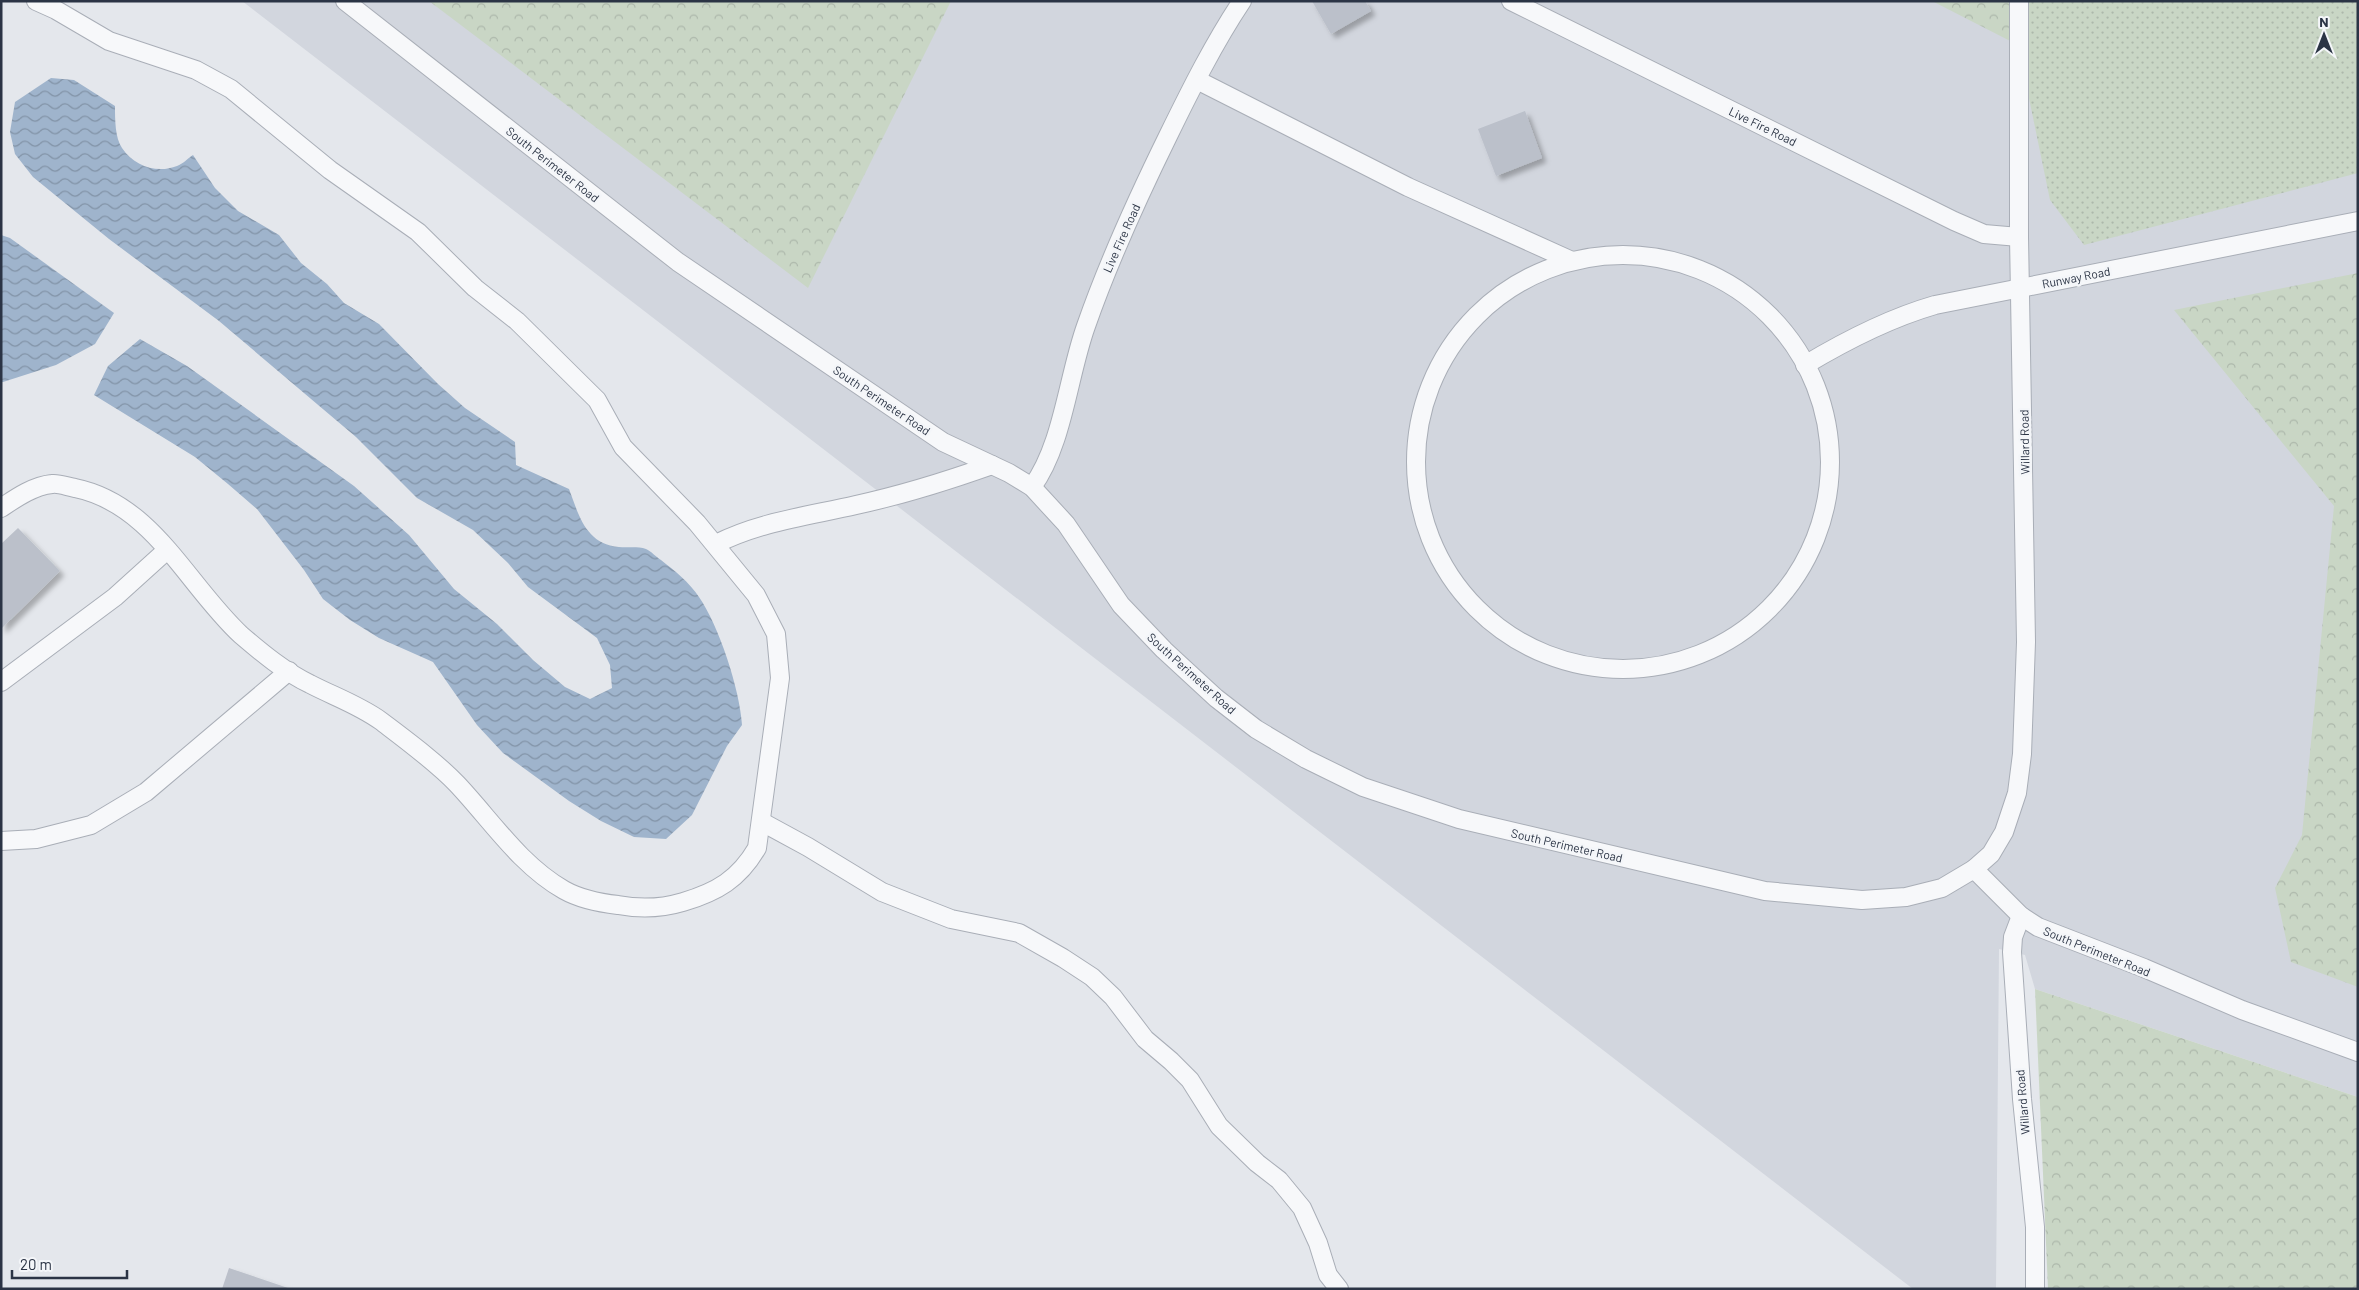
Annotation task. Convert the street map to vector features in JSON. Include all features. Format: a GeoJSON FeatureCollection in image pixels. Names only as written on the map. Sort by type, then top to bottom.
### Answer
{"type":"FeatureCollection","features":[{"type":"Feature","properties":{"kind":"lane"},"geometry":{"type":"LineString","coordinates":[[1,508],[22,494],[52,484],[84,490],[123,507],[157,536],[207,599],[239,633],[267,657],[307,683],[349,702],[378,720],[456,782],[533,867],[565,891],[598,902],[630,907],[670,906],[708,895],[730,881],[747,865],[757,848],[780,678],[776,634],[756,595],[716,544],[623,447],[597,400],[517,321],[476,288],[418,232],[330,170],[231,89],[196,70],[109,41],[56,10],[36,1]]}},
{"type":"Feature","properties":{"kind":"lane","name":"South Perimeter Road"},"geometry":{"type":"LineString","coordinates":[[345,1],[678,262],[943,442],[992,464],[1032,487],[1066,524],[1121,605],[1164,650],[1216,698],[1256,729],[1289,749],[1363,787],[1459,819],[1765,891],[1862,900],[1906,897],[1942,888],[1974,869],[2021,916],[2038,927],[2144,968],[2242,1010],[2358,1052]]}},
{"type":"Feature","properties":{"kind":"lane","name":"Live Fire Road"},"geometry":{"type":"LineString","coordinates":[[1032,487],[1042,473],[1052,445],[1083,335],[1111,258],[1197,80],[1226,26],[1242,1]]}},
{"type":"Feature","properties":{"kind":"lane","name":"Live Fire Road"},"geometry":{"type":"LineString","coordinates":[[1511,1],[1954,221],[1984,234],[2019,237]]}},
{"type":"Feature","properties":{"kind":"lane","name":"Willard Road"},"geometry":{"type":"LineString","coordinates":[[1974,869],[1991,854],[2004,832],[2017,793],[2022,754],[2026,642],[2019,237],[2018,1]]}},
{"type":"Feature","properties":{"kind":"lane"},"geometry":{"type":"LineString","coordinates":[[1197,80],[1408,187],[1572,261]]}},
{"type":"Feature","properties":{"kind":"lane","name":"Runway Road"},"geometry":{"type":"LineString","coordinates":[[1805,365],[1861,335],[1917,310],[2020,287],[2358,221]]}},
{"type":"Feature","properties":{"kind":"lane"},"geometry":{"type":"LineString","coordinates":[[1630,254],[1687,265],[1739,290],[1783,329],[1814,379],[1829,434],[1829,492],[1812,547],[1782,596],[1738,635],[1686,660],[1629,669],[1573,664],[1522,644],[1478,612],[1444,568],[1422,517],[1414,463],[1421,408],[1443,358],[1476,314],[1521,281],[1572,261],[1630,254]]}},
{"type":"Feature","properties":{"kind":"lane"},"geometry":{"type":"LineString","coordinates":[[716,544],[738,533],[917,489],[992,464]]}},
{"type":"Feature","properties":{"kind":"lane"},"geometry":{"type":"LineString","coordinates":[[1,682],[115,597],[167,550]]}},
{"type":"Feature","properties":{"kind":"lane"},"geometry":{"type":"LineString","coordinates":[[1,841],[36,839],[91,825],[146,792],[289,671]]}},
{"type":"Feature","properties":{"kind":"lane"},"geometry":{"type":"LineString","coordinates":[[762,822],[808,847],[882,892],[951,919],[1019,933],[1064,958],[1092,977],[1113,997],[1145,1039],[1190,1080],[1218,1126],[1257,1163],[1279,1180],[1296,1201],[1318,1243],[1328,1274],[1339,1289]]}},
{"type":"Feature","properties":{"kind":"lane","name":"Willard Road"},"geometry":{"type":"LineString","coordinates":[[2021,916],[2013,937],[2012,952],[2022,1099],[2035,1228],[2035,1289]]}},
{"type":"Feature","properties":{"kind":"shaded area"},"geometry":{"type":"Polygon","coordinates":[[[242,1],[2358,1],[2358,1097],[2035,989],[2025,955],[1999,949],[1996,1289],[1913,1289],[242,1]]]}},
{"type":"Feature","properties":{"kind":"green space"},"geometry":{"type":"Polygon","coordinates":[[[429,1],[951,1],[808,288],[429,1]]]}},
{"type":"Feature","properties":{"kind":"green space"},"geometry":{"type":"Polygon","coordinates":[[[1932,1],[2018,1],[2018,45],[1932,1]]]}},
{"type":"Feature","properties":{"kind":"green space"},"geometry":{"type":"Polygon","coordinates":[[[2018,1],[2358,1],[2358,173],[2084,245],[2050,200],[2018,45],[2018,1]]]}},
{"type":"Feature","properties":{"kind":"green space"},"geometry":{"type":"Polygon","coordinates":[[[2358,273],[2358,987],[2291,962],[2275,888],[2302,835],[2334,506],[2174,310],[2358,273]]]}},
{"type":"Feature","properties":{"kind":"green space"},"geometry":{"type":"Polygon","coordinates":[[[2035,989],[2358,1097],[2358,1289],[2048,1289],[2035,989]]]}},
{"type":"Feature","properties":{"kind":"water"},"geometry":{"type":"Polygon","coordinates":[[[51,78],[74,80],[115,106],[116,128],[120,144],[127,154],[139,164],[154,169],[169,168],[179,165],[193,155],[215,188],[238,211],[279,235],[301,263],[327,284],[344,303],[379,324],[438,384],[465,408],[515,442],[516,465],[569,489],[576,509],[585,527],[591,534],[608,545],[648,550],[677,573],[695,592],[707,609],[721,641],[733,677],[742,725],[727,746],[692,815],[666,839],[634,837],[601,821],[569,801],[503,753],[477,725],[433,662],[379,638],[350,620],[323,599],[304,570],[257,509],[195,457],[94,395],[108,366],[140,339],[187,366],[354,486],[409,535],[454,589],[497,624],[533,660],[565,687],[590,699],[612,688],[610,665],[597,638],[528,587],[508,563],[473,530],[417,498],[356,437],[219,321],[109,239],[33,177],[15,154],[10,132],[15,102],[51,78]]]}},
{"type":"Feature","properties":{"kind":"water"},"geometry":{"type":"Polygon","coordinates":[[[1,235],[10,238],[114,313],[95,344],[56,365],[3,382],[1,382],[1,235]]]}},
{"type":"Feature","properties":{"kind":"building"},"geometry":{"type":"Polygon","coordinates":[[[1312,1],[1365,1],[1371,11],[1331,34],[1312,1]]]}},
{"type":"Feature","properties":{"kind":"building"},"geometry":{"type":"Polygon","coordinates":[[[1525,111],[1542,158],[1496,176],[1478,129],[1525,111]]]}},
{"type":"Feature","properties":{"kind":"building"},"geometry":{"type":"Polygon","coordinates":[[[18,528],[60,571],[1,629],[1,544],[18,528]]]}},
{"type":"Feature","properties":{"kind":"building"},"geometry":{"type":"Polygon","coordinates":[[[229,1268],[288,1288],[288,1289],[222,1289],[229,1268]]]}}]}
